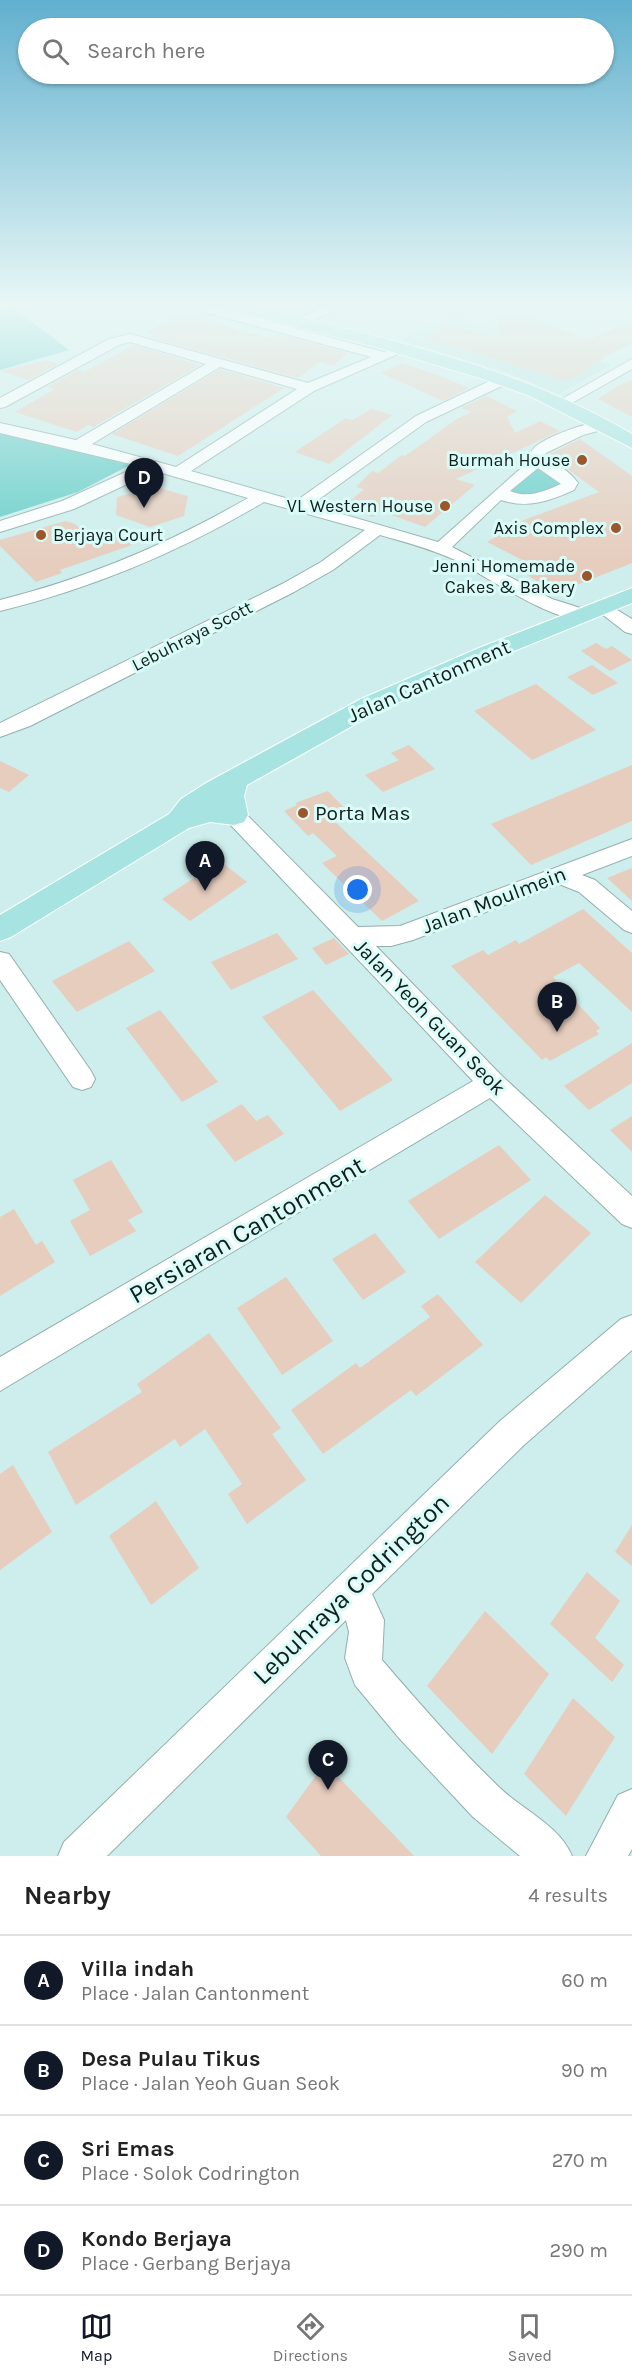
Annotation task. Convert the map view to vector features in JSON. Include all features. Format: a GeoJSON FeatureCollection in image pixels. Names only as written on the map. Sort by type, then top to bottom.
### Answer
{"type":"FeatureCollection","features":[{"type":"Feature","properties":{"kind":"main road"},"geometry":{"type":"LineString","coordinates":[[528,391],[604,425],[632,442]]}},
{"type":"Feature","properties":{"kind":"main road","name":"Jalan Cantonment"},"geometry":{"type":"LineString","coordinates":[[179,821],[191,806],[216,790],[234,782],[299,742],[370,705],[632,595]]}},
{"type":"Feature","properties":{"kind":"main road"},"geometry":{"type":"LineString","coordinates":[[234,782],[230,796],[234,815]]}},
{"type":"Feature","properties":{"kind":"main road","name":"Jalan Cantonment"},"geometry":{"type":"LineString","coordinates":[[0,929],[62,894],[179,821],[210,812],[234,815]]}},
{"type":"Feature","properties":{"kind":"street"},"geometry":{"type":"LineString","coordinates":[[0,404],[25,391]]}},
{"type":"Feature","properties":{"kind":"street"},"geometry":{"type":"LineString","coordinates":[[79,445],[166,391]]}},
{"type":"Feature","properties":{"kind":"street"},"geometry":{"type":"LineString","coordinates":[[179,472],[305,391]]}},
{"type":"Feature","properties":{"kind":"street"},"geometry":{"type":"LineString","coordinates":[[299,506],[421,419],[481,391]]}},
{"type":"Feature","properties":{"kind":"street"},"geometry":{"type":"LineString","coordinates":[[560,404],[584,391]]}},
{"type":"Feature","properties":{"kind":"street"},"geometry":{"type":"LineString","coordinates":[[536,463],[537,452],[542,448],[578,432],[604,425]]}},
{"type":"Feature","properties":{"kind":"street"},"geometry":{"type":"LineString","coordinates":[[0,428],[79,445],[179,472],[441,548],[489,569],[560,611],[593,611],[632,628]]}},
{"type":"Feature","properties":{"kind":"street"},"geometry":{"type":"LineString","coordinates":[[441,548],[500,493],[531,465],[543,464],[570,483],[568,487],[532,501],[520,501],[500,493]]}},
{"type":"Feature","properties":{"kind":"street"},"geometry":{"type":"LineString","coordinates":[[0,527],[68,505],[152,465]]}},
{"type":"Feature","properties":{"kind":"street"},"geometry":{"type":"LineString","coordinates":[[0,606],[65,587],[164,548],[262,496]]}},
{"type":"Feature","properties":{"kind":"street","name":"Lebuhraya Scott"},"geometry":{"type":"LineString","coordinates":[[0,730],[23,721],[288,588],[327,566],[377,529]]}},
{"type":"Feature","properties":{"kind":"street"},"geometry":{"type":"LineString","coordinates":[[530,595],[546,616],[543,631]]}},
{"type":"Feature","properties":{"kind":"street","name":"Jalan Yeoh Guan Seok"},"geometry":{"type":"LineString","coordinates":[[234,815],[492,1083],[632,1215]]}},
{"type":"Feature","properties":{"kind":"street","name":"Jalan Moulmein"},"geometry":{"type":"LineString","coordinates":[[352,936],[391,937],[404,934],[632,847]]}},
{"type":"Feature","properties":{"kind":"street"},"geometry":{"type":"LineString","coordinates":[[594,861],[588,875],[602,897]]}},
{"type":"Feature","properties":{"kind":"street"},"geometry":{"type":"LineString","coordinates":[[559,875],[587,886],[632,924]]}},
{"type":"Feature","properties":{"kind":"street"},"geometry":{"type":"LineString","coordinates":[[0,961],[82,1079]]}},
{"type":"Feature","properties":{"kind":"street","name":"Persiaran Cantonment"},"geometry":{"type":"LineString","coordinates":[[0,1375],[492,1083]]}},
{"type":"Feature","properties":{"kind":"street","name":"Lebuhraya Codrington"},"geometry":{"type":"LineString","coordinates":[[78,1856],[513,1432],[632,1330]]}},
{"type":"Feature","properties":{"kind":"street"},"geometry":{"type":"LineString","coordinates":[[350,1590],[366,1620],[367,1632],[363,1658],[368,1672],[412,1725],[487,1803],[552,1856]]}},
{"type":"Feature","properties":{"kind":"street"},"geometry":{"type":"LineString","coordinates":[[606,1856],[632,1809]]}},
{"type":"Feature","properties":{"kind":"shaded area"},"geometry":{"type":"Polygon","coordinates":[[[551,391],[565,391],[559,394],[551,391]]]}},
{"type":"Feature","properties":{"kind":"shaded area"},"geometry":{"type":"Polygon","coordinates":[[[0,434],[53,443],[130,465],[78,492],[0,517],[0,434]]]}},
{"type":"Feature","properties":{"kind":"shaded area"},"geometry":{"type":"Polygon","coordinates":[[[537,467],[564,484],[543,494],[529,497],[522,497],[508,490],[537,467]]]}},
{"type":"Feature","properties":{"kind":"building"},"geometry":{"type":"Polygon","coordinates":[[[52,391],[156,391],[93,427],[88,425],[77,432],[15,412],[52,391]]]}},
{"type":"Feature","properties":{"kind":"building"},"geometry":{"type":"Polygon","coordinates":[[[184,391],[280,391],[178,456],[112,434],[184,391]]]}},
{"type":"Feature","properties":{"kind":"building"},"geometry":{"type":"Polygon","coordinates":[[[420,391],[464,391],[443,401],[420,391]]]}},
{"type":"Feature","properties":{"kind":"building"},"geometry":{"type":"Polygon","coordinates":[[[611,391],[632,391],[632,417],[598,399],[611,391]]]}},
{"type":"Feature","properties":{"kind":"building"},"geometry":{"type":"Polygon","coordinates":[[[486,396],[517,411],[507,417],[515,433],[540,421],[560,431],[456,479],[475,485],[425,527],[380,511],[373,517],[342,508],[364,489],[356,487],[372,471],[378,473],[402,455],[405,456],[455,420],[471,412],[461,408],[486,396]]]}},
{"type":"Feature","properties":{"kind":"building"},"geometry":{"type":"Polygon","coordinates":[[[372,409],[392,415],[329,464],[295,452],[346,418],[352,420],[372,409]]]}},
{"type":"Feature","properties":{"kind":"building"},"geometry":{"type":"Polygon","coordinates":[[[580,439],[632,476],[632,563],[554,594],[525,573],[534,566],[487,542],[524,520],[599,492],[548,455],[580,439]]]}},
{"type":"Feature","properties":{"kind":"building"},"geometry":{"type":"Polygon","coordinates":[[[155,487],[188,496],[184,516],[150,527],[116,515],[117,497],[155,487]]]}},
{"type":"Feature","properties":{"kind":"building"},"geometry":{"type":"Polygon","coordinates":[[[65,521],[75,524],[95,542],[112,529],[132,545],[60,570],[62,573],[36,582],[0,546],[0,540],[65,521]]]}},
{"type":"Feature","properties":{"kind":"building"},"geometry":{"type":"Polygon","coordinates":[[[596,643],[606,649],[612,646],[632,660],[610,671],[581,651],[596,643]]]}},
{"type":"Feature","properties":{"kind":"building"},"geometry":{"type":"Polygon","coordinates":[[[592,665],[618,683],[593,695],[567,677],[592,665]]]}},
{"type":"Feature","properties":{"kind":"building"},"geometry":{"type":"Polygon","coordinates":[[[536,684],[596,730],[532,760],[474,711],[536,684]]]}},
{"type":"Feature","properties":{"kind":"building"},"geometry":{"type":"Polygon","coordinates":[[[409,745],[435,769],[383,792],[365,775],[399,760],[391,753],[409,745]]]}},
{"type":"Feature","properties":{"kind":"building"},"geometry":{"type":"Polygon","coordinates":[[[0,761],[29,775],[9,792],[0,788],[0,761]]]}},
{"type":"Feature","properties":{"kind":"building"},"geometry":{"type":"Polygon","coordinates":[[[632,765],[632,821],[531,865],[491,824],[632,765]]]}},
{"type":"Feature","properties":{"kind":"building"},"geometry":{"type":"Polygon","coordinates":[[[328,791],[351,815],[335,822],[419,901],[382,921],[322,863],[337,856],[313,833],[308,836],[284,811],[297,805],[295,803],[328,791]]]}},
{"type":"Feature","properties":{"kind":"building"},"geometry":{"type":"Polygon","coordinates":[[[220,861],[247,882],[190,921],[162,899],[220,861]]]}},
{"type":"Feature","properties":{"kind":"building"},"geometry":{"type":"Polygon","coordinates":[[[632,868],[632,901],[607,878],[632,868]]]}},
{"type":"Feature","properties":{"kind":"building"},"geometry":{"type":"Polygon","coordinates":[[[583,909],[632,953],[632,1012],[579,963],[553,977],[600,1028],[596,1031],[599,1034],[550,1061],[546,1057],[542,1060],[451,966],[483,950],[488,955],[516,940],[519,944],[583,909]]]}},
{"type":"Feature","properties":{"kind":"building"},"geometry":{"type":"Polygon","coordinates":[[[277,933],[298,959],[231,990],[211,962],[277,933]]]}},
{"type":"Feature","properties":{"kind":"building"},"geometry":{"type":"Polygon","coordinates":[[[334,938],[349,954],[326,965],[312,948],[334,938]]]}},
{"type":"Feature","properties":{"kind":"building"},"geometry":{"type":"Polygon","coordinates":[[[129,941],[155,971],[77,1012],[52,981],[129,941]]]}},
{"type":"Feature","properties":{"kind":"building"},"geometry":{"type":"Polygon","coordinates":[[[313,990],[393,1080],[340,1111],[262,1017],[313,990]]]}},
{"type":"Feature","properties":{"kind":"building"},"geometry":{"type":"Polygon","coordinates":[[[160,1010],[218,1082],[182,1102],[126,1028],[160,1010]]]}},
{"type":"Feature","properties":{"kind":"building"},"geometry":{"type":"Polygon","coordinates":[[[632,1043],[632,1083],[589,1110],[564,1086],[632,1043]]]}},
{"type":"Feature","properties":{"kind":"building"},"geometry":{"type":"Polygon","coordinates":[[[242,1104],[256,1121],[268,1115],[284,1134],[235,1162],[206,1125],[242,1104]]]}},
{"type":"Feature","properties":{"kind":"building"},"geometry":{"type":"Polygon","coordinates":[[[632,1116],[632,1152],[610,1130],[632,1116]]]}},
{"type":"Feature","properties":{"kind":"building"},"geometry":{"type":"Polygon","coordinates":[[[499,1145],[531,1180],[439,1239],[408,1201],[499,1145]]]}},
{"type":"Feature","properties":{"kind":"building"},"geometry":{"type":"Polygon","coordinates":[[[111,1160],[143,1212],[128,1220],[136,1231],[90,1256],[70,1221],[90,1210],[73,1180],[111,1160]]]}},
{"type":"Feature","properties":{"kind":"building"},"geometry":{"type":"Polygon","coordinates":[[[545,1195],[591,1233],[521,1303],[475,1262],[545,1195]]]}},
{"type":"Feature","properties":{"kind":"building"},"geometry":{"type":"Polygon","coordinates":[[[14,1209],[36,1245],[42,1241],[55,1262],[0,1296],[0,1217],[14,1209]]]}},
{"type":"Feature","properties":{"kind":"building"},"geometry":{"type":"Polygon","coordinates":[[[375,1233],[406,1272],[363,1300],[332,1259],[375,1233]]]}},
{"type":"Feature","properties":{"kind":"building"},"geometry":{"type":"Polygon","coordinates":[[[286,1277],[333,1341],[282,1375],[237,1308],[286,1277]]]}},
{"type":"Feature","properties":{"kind":"building"},"geometry":{"type":"Polygon","coordinates":[[[438,1294],[483,1345],[416,1396],[411,1390],[323,1454],[291,1410],[356,1363],[360,1368],[430,1317],[421,1306],[438,1294]]]}},
{"type":"Feature","properties":{"kind":"building"},"geometry":{"type":"Polygon","coordinates":[[[209,1333],[281,1428],[272,1434],[306,1480],[247,1524],[228,1494],[242,1484],[205,1429],[180,1447],[175,1439],[76,1505],[48,1452],[142,1392],[137,1384],[209,1333]]]}},
{"type":"Feature","properties":{"kind":"building"},"geometry":{"type":"Polygon","coordinates":[[[13,1465],[52,1532],[0,1570],[0,1474],[13,1465]]]}},
{"type":"Feature","properties":{"kind":"building"},"geometry":{"type":"Polygon","coordinates":[[[156,1501],[199,1568],[151,1605],[109,1536],[156,1501]]]}},
{"type":"Feature","properties":{"kind":"building"},"geometry":{"type":"Polygon","coordinates":[[[632,1525],[632,1566],[615,1552],[632,1525]]]}},
{"type":"Feature","properties":{"kind":"building"},"geometry":{"type":"Polygon","coordinates":[[[587,1572],[620,1601],[595,1638],[624,1665],[612,1682],[550,1624],[587,1572]]]}},
{"type":"Feature","properties":{"kind":"building"},"geometry":{"type":"Polygon","coordinates":[[[485,1611],[549,1674],[492,1754],[427,1686],[485,1611]]]}},
{"type":"Feature","properties":{"kind":"building"},"geometry":{"type":"Polygon","coordinates":[[[573,1698],[615,1737],[566,1816],[524,1774],[573,1698]]]}},
{"type":"Feature","properties":{"kind":"building"},"geometry":{"type":"Polygon","coordinates":[[[325,1763],[414,1856],[321,1856],[286,1817],[325,1763]]]}},
{"type":"Feature","properties":{"kind":"place","name":"Burmah House"},"geometry":{"type":"Point","coordinates":[582,460]}},
{"type":"Feature","properties":{"kind":"place","name":"VL Western House"},"geometry":{"type":"Point","coordinates":[445,506]}},
{"type":"Feature","properties":{"kind":"place","name":"Kondo Berjaya"},"geometry":{"type":"Point","coordinates":[144,508]}},
{"type":"Feature","properties":{"kind":"place","name":"Axis Complex"},"geometry":{"type":"Point","coordinates":[616,528]}},
{"type":"Feature","properties":{"kind":"place","name":"Berjaya Court"},"geometry":{"type":"Point","coordinates":[41,535]}},
{"type":"Feature","properties":{"kind":"place","name":"Jenni Homemade Cakes & Bakery"},"geometry":{"type":"Point","coordinates":[587,576]}},
{"type":"Feature","properties":{"kind":"place","name":"Porta Mas"},"geometry":{"type":"Point","coordinates":[303,813]}},
{"type":"Feature","properties":{"kind":"place","name":"Villa indah"},"geometry":{"type":"Point","coordinates":[205,891]}},
{"type":"Feature","properties":{"kind":"place","name":"Desa Pulau Tikus"},"geometry":{"type":"Point","coordinates":[557,1032]}},
{"type":"Feature","properties":{"kind":"place","name":"Sri Emas"},"geometry":{"type":"Point","coordinates":[328,1790]}}]}
